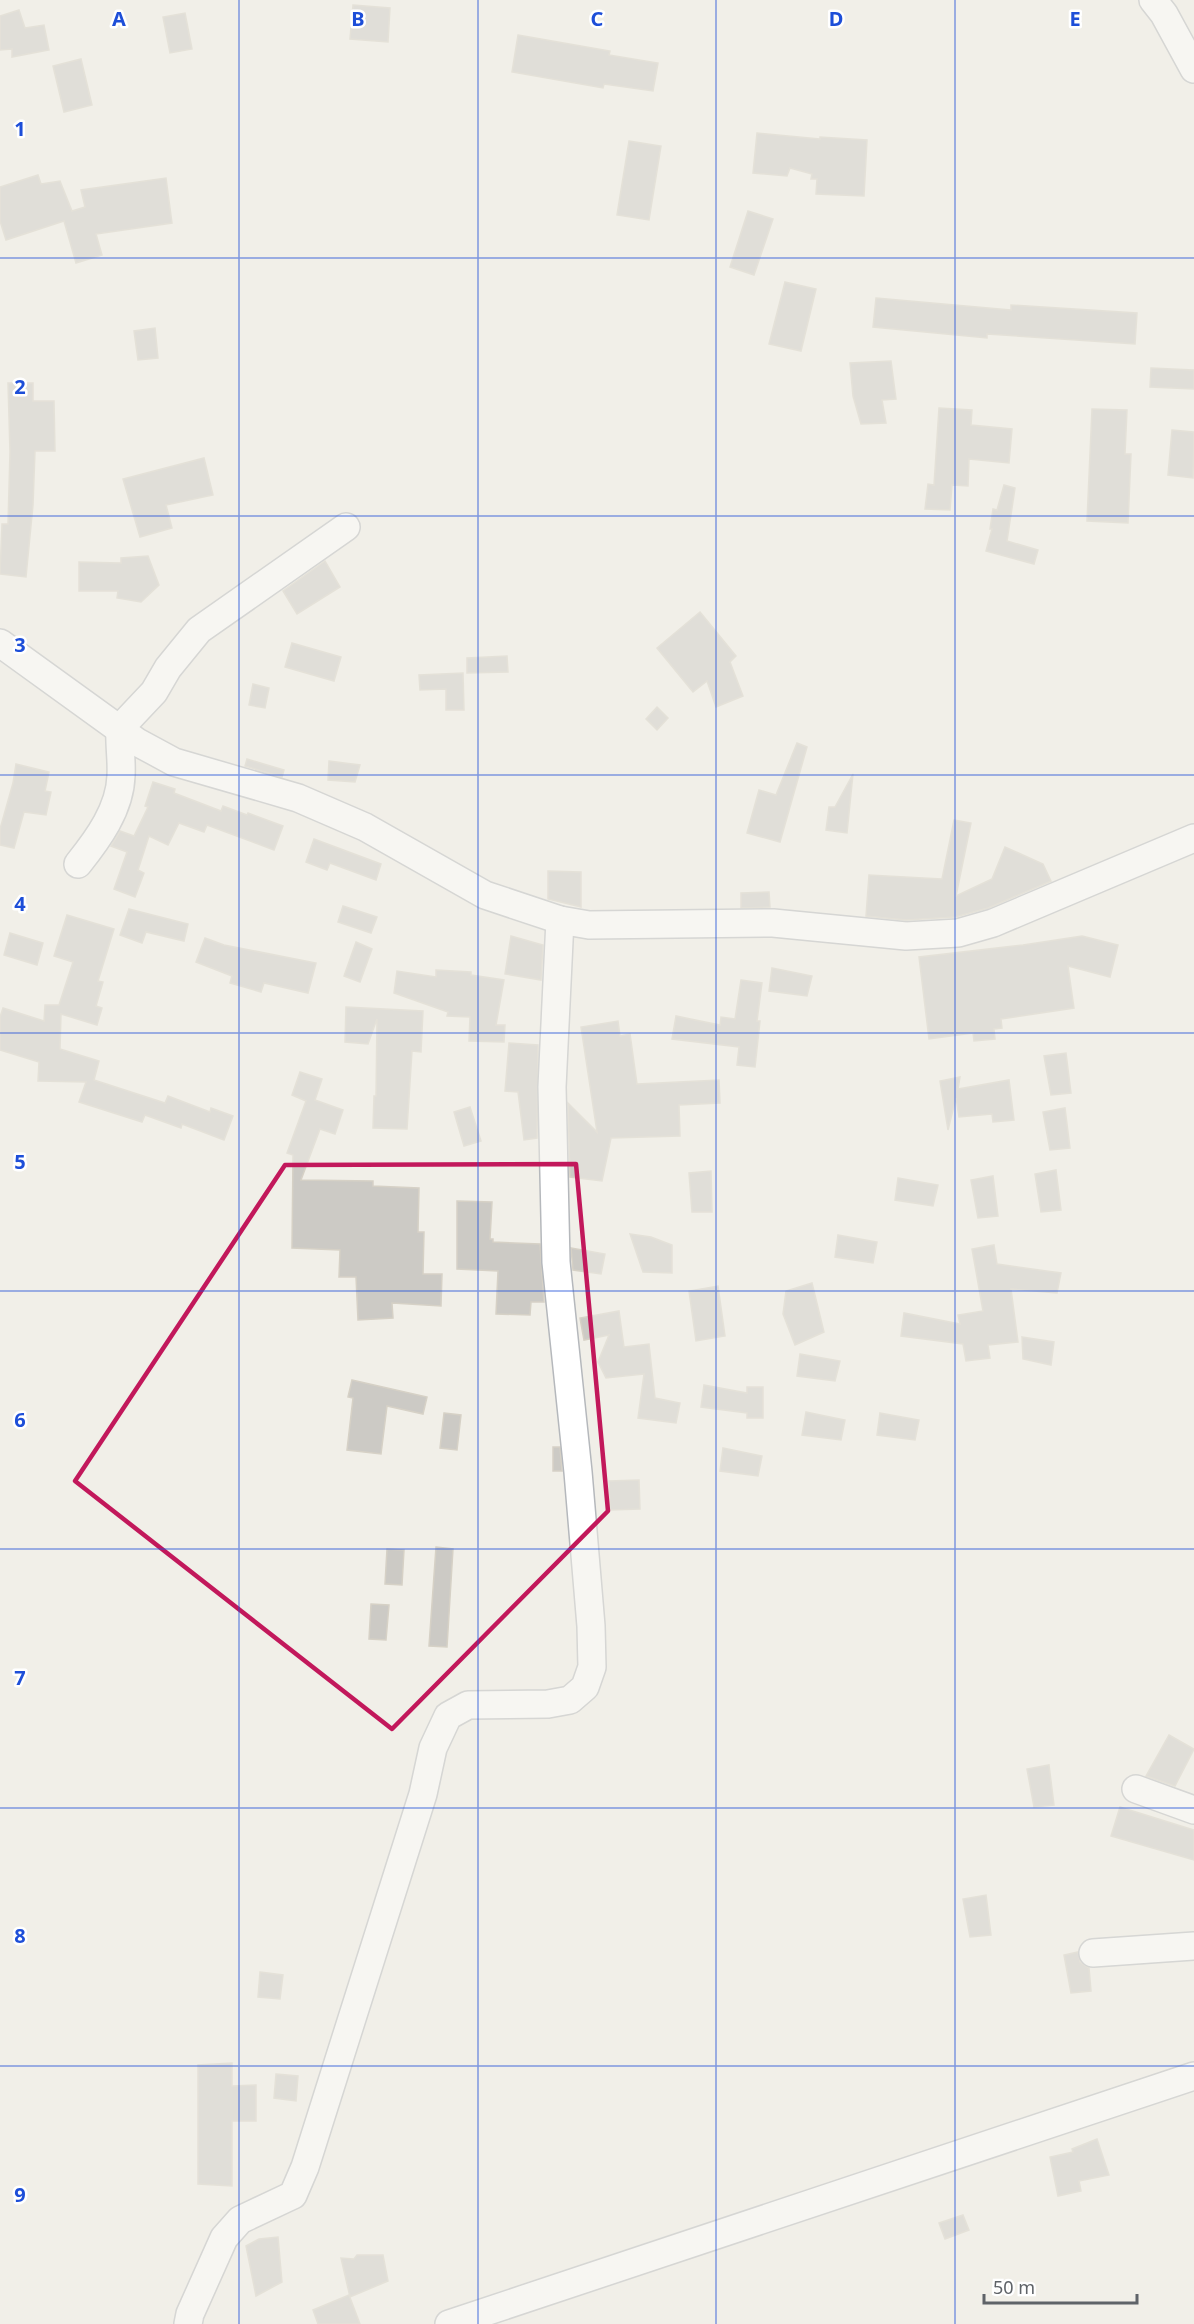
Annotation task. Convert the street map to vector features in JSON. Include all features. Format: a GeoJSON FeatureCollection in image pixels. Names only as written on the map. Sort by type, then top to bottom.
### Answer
{"type":"FeatureCollection","features":[{"type":"Feature","properties":{"kind":"street"},"geometry":{"type":"LineString","coordinates":[[1153,0],[1164,14],[1194,69]]}},
{"type":"Feature","properties":{"kind":"street"},"geometry":{"type":"LineString","coordinates":[[78,864],[98,841],[119,792],[122,776],[120,728],[154,692],[168,668],[199,630],[346,527]]}},
{"type":"Feature","properties":{"kind":"street"},"geometry":{"type":"LineString","coordinates":[[0,643],[137,742],[174,762],[298,798],[365,827],[485,895],[560,920],[589,925],[773,923],[906,936],[958,933],[993,923],[1194,838]]}},
{"type":"Feature","properties":{"kind":"street"},"geometry":{"type":"LineString","coordinates":[[188,2324],[190,2314],[224,2238],[240,2220],[293,2195],[305,2167],[423,1794],[433,1748],[448,1716],[468,1705],[548,1704],[570,1700],[585,1687],[592,1666],[591,1626],[578,1472],[556,1262],[552,1087],[560,920]]}},
{"type":"Feature","properties":{"kind":"street"},"geometry":{"type":"LineString","coordinates":[[1136,1789],[1194,1810]]}},
{"type":"Feature","properties":{"kind":"street"},"geometry":{"type":"LineString","coordinates":[[1093,1953],[1194,1946]]}},
{"type":"Feature","properties":{"kind":"street"},"geometry":{"type":"LineString","coordinates":[[449,2324],[1194,2076]]}},
{"type":"Feature","properties":{"kind":"highlighted area"},"geometry":{"type":"Polygon","coordinates":[[[576,1164],[608,1511],[392,1729],[75,1481],[285,1165],[576,1164]]]}},
{"type":"Feature","properties":{"kind":"building"},"geometry":{"type":"Polygon","coordinates":[[[353,5],[390,8],[388,42],[350,39],[353,5]]]}},
{"type":"Feature","properties":{"kind":"building"},"geometry":{"type":"Polygon","coordinates":[[[19,10],[25,28],[44,25],[49,50],[12,57],[12,49],[0,50],[0,16],[19,10]]]}},
{"type":"Feature","properties":{"kind":"building"},"geometry":{"type":"Polygon","coordinates":[[[185,13],[192,49],[170,53],[163,17],[185,13]]]}},
{"type":"Feature","properties":{"kind":"building"},"geometry":{"type":"Polygon","coordinates":[[[518,35],[610,51],[609,55],[658,63],[653,91],[604,84],[603,88],[512,72],[518,35]]]}},
{"type":"Feature","properties":{"kind":"building"},"geometry":{"type":"Polygon","coordinates":[[[81,59],[92,105],[64,112],[53,66],[81,59]]]}},
{"type":"Feature","properties":{"kind":"building"},"geometry":{"type":"Polygon","coordinates":[[[757,133],[820,139],[820,137],[867,140],[864,196],[816,194],[817,179],[811,179],[812,174],[790,168],[787,176],[753,173],[757,133]]]}},
{"type":"Feature","properties":{"kind":"building"},"geometry":{"type":"Polygon","coordinates":[[[629,141],[661,146],[649,220],[617,215],[629,141]]]}},
{"type":"Feature","properties":{"kind":"building"},"geometry":{"type":"Polygon","coordinates":[[[38,175],[41,184],[60,181],[72,211],[85,207],[81,190],[166,178],[172,223],[96,234],[102,255],[76,263],[64,221],[6,240],[0,221],[0,187],[38,175]]]}},
{"type":"Feature","properties":{"kind":"building"},"geometry":{"type":"Polygon","coordinates":[[[748,211],[773,219],[754,275],[730,267],[748,211]]]}},
{"type":"Feature","properties":{"kind":"building"},"geometry":{"type":"Polygon","coordinates":[[[785,282],[816,289],[801,351],[769,344],[785,282]]]}},
{"type":"Feature","properties":{"kind":"building"},"geometry":{"type":"Polygon","coordinates":[[[876,298],[1011,310],[1011,305],[1137,313],[1135,344],[987,334],[987,338],[873,327],[876,298]]]}},
{"type":"Feature","properties":{"kind":"building"},"geometry":{"type":"Polygon","coordinates":[[[155,328],[158,358],[138,360],[134,331],[155,328]]]}},
{"type":"Feature","properties":{"kind":"building"},"geometry":{"type":"Polygon","coordinates":[[[891,361],[896,399],[882,400],[886,423],[861,424],[853,396],[850,363],[891,361]]]}},
{"type":"Feature","properties":{"kind":"building"},"geometry":{"type":"Polygon","coordinates":[[[1151,368],[1194,370],[1194,389],[1150,387],[1151,368]]]}},
{"type":"Feature","properties":{"kind":"building"},"geometry":{"type":"Polygon","coordinates":[[[8,383],[33,383],[33,401],[54,401],[55,451],[35,451],[33,505],[26,577],[0,574],[2,524],[8,524],[10,452],[8,383]]]}},
{"type":"Feature","properties":{"kind":"building"},"geometry":{"type":"Polygon","coordinates":[[[939,408],[972,410],[971,425],[1012,429],[1009,463],[969,459],[968,486],[952,485],[950,510],[925,509],[928,484],[934,485],[939,408]]]}},
{"type":"Feature","properties":{"kind":"building"},"geometry":{"type":"Polygon","coordinates":[[[1092,409],[1127,410],[1125,454],[1131,454],[1128,523],[1087,521],[1092,409]]]}},
{"type":"Feature","properties":{"kind":"building"},"geometry":{"type":"Polygon","coordinates":[[[1172,430],[1194,432],[1193,478],[1168,475],[1172,430]]]}},
{"type":"Feature","properties":{"kind":"building"},"geometry":{"type":"Polygon","coordinates":[[[204,458],[213,495],[166,505],[172,528],[140,537],[123,479],[204,458]]]}},
{"type":"Feature","properties":{"kind":"building"},"geometry":{"type":"Polygon","coordinates":[[[1004,485],[1015,488],[1007,541],[1038,550],[1034,564],[986,551],[992,529],[990,529],[993,509],[997,510],[1004,485]]]}},
{"type":"Feature","properties":{"kind":"building"},"geometry":{"type":"Polygon","coordinates":[[[148,556],[159,585],[141,602],[117,598],[118,591],[79,591],[79,562],[121,563],[121,558],[148,556]]]}},
{"type":"Feature","properties":{"kind":"building"},"geometry":{"type":"Polygon","coordinates":[[[325,561],[340,587],[297,614],[283,591],[325,561]]]}},
{"type":"Feature","properties":{"kind":"building"},"geometry":{"type":"Polygon","coordinates":[[[700,612],[736,656],[730,662],[743,696],[716,707],[707,681],[693,692],[657,648],[700,612]]]}},
{"type":"Feature","properties":{"kind":"building"},"geometry":{"type":"Polygon","coordinates":[[[292,643],[341,657],[334,681],[285,667],[292,643]]]}},
{"type":"Feature","properties":{"kind":"building"},"geometry":{"type":"Polygon","coordinates":[[[507,656],[508,672],[467,673],[467,658],[507,656]]]}},
{"type":"Feature","properties":{"kind":"building"},"geometry":{"type":"Polygon","coordinates":[[[463,673],[464,710],[446,710],[446,689],[420,690],[419,675],[463,673]]]}},
{"type":"Feature","properties":{"kind":"building"},"geometry":{"type":"Polygon","coordinates":[[[253,684],[269,688],[265,708],[249,705],[253,684]]]}},
{"type":"Feature","properties":{"kind":"building"},"geometry":{"type":"Polygon","coordinates":[[[657,707],[668,718],[657,730],[646,719],[657,707]]]}},
{"type":"Feature","properties":{"kind":"building"},"geometry":{"type":"Polygon","coordinates":[[[797,743],[807,747],[780,842],[747,833],[759,790],[776,795],[797,743]]]}},
{"type":"Feature","properties":{"kind":"building"},"geometry":{"type":"Polygon","coordinates":[[[247,759],[284,770],[282,777],[245,766],[247,759]]]}},
{"type":"Feature","properties":{"kind":"building"},"geometry":{"type":"Polygon","coordinates":[[[329,761],[360,765],[355,782],[328,780],[329,761]]]}},
{"type":"Feature","properties":{"kind":"building"},"geometry":{"type":"Polygon","coordinates":[[[16,764],[49,772],[45,791],[51,792],[46,815],[24,812],[14,848],[0,845],[0,829],[16,764]]]}},
{"type":"Feature","properties":{"kind":"building"},"geometry":{"type":"Polygon","coordinates":[[[853,774],[847,833],[826,830],[829,807],[835,807],[853,774]]]}},
{"type":"Feature","properties":{"kind":"building"},"geometry":{"type":"Polygon","coordinates":[[[153,782],[175,789],[174,793],[221,811],[223,806],[283,826],[274,850],[207,825],[204,832],[179,823],[168,845],[149,836],[138,870],[144,873],[135,897],[114,889],[127,852],[111,846],[120,831],[134,836],[148,807],[145,806],[153,782]]]}},
{"type":"Feature","properties":{"kind":"building"},"geometry":{"type":"Polygon","coordinates":[[[954,820],[971,823],[956,896],[992,879],[1005,847],[1043,864],[1051,881],[988,908],[955,917],[906,920],[866,916],[869,875],[942,879],[954,820]]]}},
{"type":"Feature","properties":{"kind":"building"},"geometry":{"type":"Polygon","coordinates":[[[314,839],[381,864],[376,880],[330,863],[327,870],[306,862],[314,839]]]}},
{"type":"Feature","properties":{"kind":"building"},"geometry":{"type":"Polygon","coordinates":[[[548,871],[581,872],[581,907],[548,899],[548,871]]]}},
{"type":"Feature","properties":{"kind":"building"},"geometry":{"type":"Polygon","coordinates":[[[769,892],[770,907],[741,908],[741,893],[769,892]]]}},
{"type":"Feature","properties":{"kind":"building"},"geometry":{"type":"Polygon","coordinates":[[[343,906],[377,917],[371,933],[338,922],[343,906]]]}},
{"type":"Feature","properties":{"kind":"building"},"geometry":{"type":"Polygon","coordinates":[[[129,909],[188,924],[184,941],[146,932],[142,943],[120,935],[129,909]]]}},
{"type":"Feature","properties":{"kind":"building"},"geometry":{"type":"Polygon","coordinates":[[[67,915],[114,929],[98,981],[103,982],[96,1006],[102,1008],[97,1025],[61,1014],[60,1049],[99,1061],[94,1080],[165,1103],[168,1096],[210,1112],[211,1108],[233,1116],[224,1140],[182,1124],[181,1128],[145,1115],[142,1122],[79,1102],[86,1082],[38,1081],[39,1062],[0,1050],[0,1017],[3,1008],[44,1021],[45,1005],[59,1005],[73,962],[54,956],[67,915]]]}},
{"type":"Feature","properties":{"kind":"building"},"geometry":{"type":"Polygon","coordinates":[[[10,933],[43,943],[37,965],[4,955],[10,933]]]}},
{"type":"Feature","properties":{"kind":"building"},"geometry":{"type":"Polygon","coordinates":[[[511,936],[543,945],[541,980],[505,974],[511,936]]]}},
{"type":"Feature","properties":{"kind":"building"},"geometry":{"type":"Polygon","coordinates":[[[1082,936],[1118,945],[1110,977],[1068,966],[1074,1008],[1001,1019],[1002,1028],[994,1029],[995,1039],[974,1041],[973,1033],[929,1039],[919,957],[1082,936]]]}},
{"type":"Feature","properties":{"kind":"building"},"geometry":{"type":"Polygon","coordinates":[[[205,938],[224,945],[316,963],[308,993],[264,983],[261,992],[230,983],[232,976],[196,962],[205,938]]]}},
{"type":"Feature","properties":{"kind":"building"},"geometry":{"type":"Polygon","coordinates":[[[356,942],[372,949],[360,982],[344,976],[356,942]]]}},
{"type":"Feature","properties":{"kind":"building"},"geometry":{"type":"Polygon","coordinates":[[[772,968],[812,976],[807,996],[769,991],[772,968]]]}},
{"type":"Feature","properties":{"kind":"building"},"geometry":{"type":"Polygon","coordinates":[[[436,970],[471,972],[471,975],[504,980],[496,1025],[505,1025],[504,1042],[469,1041],[470,1017],[447,1016],[448,1012],[394,993],[397,971],[436,977],[436,970]]]}},
{"type":"Feature","properties":{"kind":"building"},"geometry":{"type":"Polygon","coordinates":[[[741,980],[762,983],[757,1021],[760,1021],[755,1067],[737,1065],[739,1047],[672,1039],[676,1016],[720,1025],[721,1017],[735,1019],[741,980]]]}},
{"type":"Feature","properties":{"kind":"building"},"geometry":{"type":"Polygon","coordinates":[[[346,1007],[423,1011],[421,1052],[412,1051],[407,1129],[373,1128],[374,1096],[376,1096],[377,1019],[368,1044],[345,1042],[346,1007]]]}},
{"type":"Feature","properties":{"kind":"building"},"geometry":{"type":"Polygon","coordinates":[[[618,1021],[620,1036],[630,1034],[637,1084],[719,1080],[720,1103],[679,1105],[680,1136],[611,1138],[602,1181],[570,1177],[568,1103],[597,1132],[581,1027],[618,1021]]]}},
{"type":"Feature","properties":{"kind":"building"},"geometry":{"type":"Polygon","coordinates":[[[509,1043],[538,1045],[537,1138],[524,1140],[518,1092],[505,1091],[509,1043]]]}},
{"type":"Feature","properties":{"kind":"building"},"geometry":{"type":"Polygon","coordinates":[[[1066,1053],[1071,1093],[1051,1095],[1044,1056],[1066,1053]]]}},
{"type":"Feature","properties":{"kind":"building"},"geometry":{"type":"Polygon","coordinates":[[[300,1072],[322,1079],[315,1100],[343,1110],[335,1134],[320,1129],[301,1180],[373,1181],[373,1186],[419,1188],[418,1232],[424,1232],[423,1274],[442,1274],[441,1306],[392,1303],[393,1318],[358,1320],[356,1277],[339,1277],[340,1250],[292,1248],[293,1155],[287,1153],[306,1101],[292,1095],[300,1072]]]}},
{"type":"Feature","properties":{"kind":"building"},"geometry":{"type":"Polygon","coordinates":[[[960,1077],[958,1089],[1009,1080],[1014,1120],[993,1122],[992,1114],[959,1117],[956,1098],[948,1130],[940,1081],[960,1077]]]}},
{"type":"Feature","properties":{"kind":"building"},"geometry":{"type":"Polygon","coordinates":[[[470,1107],[481,1141],[464,1146],[454,1112],[470,1107]]]}},
{"type":"Feature","properties":{"kind":"building"},"geometry":{"type":"Polygon","coordinates":[[[1065,1108],[1070,1148],[1050,1150],[1043,1112],[1065,1108]]]}},
{"type":"Feature","properties":{"kind":"building"},"geometry":{"type":"Polygon","coordinates":[[[1056,1170],[1061,1210],[1041,1212],[1035,1174],[1056,1170]]]}},
{"type":"Feature","properties":{"kind":"building"},"geometry":{"type":"Polygon","coordinates":[[[711,1171],[712,1212],[692,1212],[689,1173],[711,1171]]]}},
{"type":"Feature","properties":{"kind":"building"},"geometry":{"type":"Polygon","coordinates":[[[993,1176],[998,1216],[978,1218],[971,1180],[993,1176]]]}},
{"type":"Feature","properties":{"kind":"building"},"geometry":{"type":"Polygon","coordinates":[[[898,1178],[938,1185],[933,1206],[895,1200],[898,1178]]]}},
{"type":"Feature","properties":{"kind":"building"},"geometry":{"type":"Polygon","coordinates":[[[457,1201],[492,1202],[490,1239],[493,1239],[493,1242],[540,1244],[544,1302],[531,1302],[530,1315],[496,1314],[498,1271],[457,1269],[457,1201]]]}},
{"type":"Feature","properties":{"kind":"building"},"geometry":{"type":"Polygon","coordinates":[[[630,1234],[651,1237],[672,1245],[672,1273],[643,1272],[630,1234]]]}},
{"type":"Feature","properties":{"kind":"building"},"geometry":{"type":"Polygon","coordinates":[[[838,1235],[877,1242],[873,1263],[835,1257],[838,1235]]]}},
{"type":"Feature","properties":{"kind":"building"},"geometry":{"type":"Polygon","coordinates":[[[994,1245],[997,1264],[1061,1273],[1057,1293],[1011,1289],[1018,1342],[988,1345],[990,1358],[966,1361],[963,1344],[901,1336],[904,1313],[960,1324],[958,1315],[983,1311],[972,1249],[994,1245]]]}},
{"type":"Feature","properties":{"kind":"building"},"geometry":{"type":"Polygon","coordinates":[[[571,1248],[605,1254],[601,1274],[573,1270],[571,1248]]]}},
{"type":"Feature","properties":{"kind":"building"},"geometry":{"type":"Polygon","coordinates":[[[812,1283],[824,1332],[795,1345],[783,1314],[786,1291],[812,1283]]]}},
{"type":"Feature","properties":{"kind":"building"},"geometry":{"type":"Polygon","coordinates":[[[718,1286],[725,1336],[696,1341],[689,1291],[718,1286]]]}},
{"type":"Feature","properties":{"kind":"building"},"geometry":{"type":"Polygon","coordinates":[[[619,1311],[624,1347],[649,1344],[655,1398],[680,1403],[676,1423],[638,1418],[644,1374],[606,1378],[598,1362],[609,1335],[584,1340],[580,1318],[619,1311]]]}},
{"type":"Feature","properties":{"kind":"building"},"geometry":{"type":"Polygon","coordinates":[[[1022,1337],[1054,1342],[1051,1365],[1023,1359],[1022,1337]]]}},
{"type":"Feature","properties":{"kind":"building"},"geometry":{"type":"Polygon","coordinates":[[[800,1354],[840,1361],[835,1381],[797,1376],[800,1354]]]}},
{"type":"Feature","properties":{"kind":"building"},"geometry":{"type":"Polygon","coordinates":[[[352,1380],[427,1397],[423,1414],[387,1406],[381,1454],[347,1450],[353,1398],[348,1397],[352,1380]]]}},
{"type":"Feature","properties":{"kind":"building"},"geometry":{"type":"Polygon","coordinates":[[[704,1385],[747,1393],[747,1387],[763,1387],[763,1418],[747,1418],[747,1413],[701,1407],[704,1385]]]}},
{"type":"Feature","properties":{"kind":"building"},"geometry":{"type":"Polygon","coordinates":[[[806,1412],[845,1420],[841,1440],[802,1435],[806,1412]]]}},
{"type":"Feature","properties":{"kind":"building"},"geometry":{"type":"Polygon","coordinates":[[[444,1413],[461,1415],[457,1450],[440,1448],[444,1413]]]}},
{"type":"Feature","properties":{"kind":"building"},"geometry":{"type":"Polygon","coordinates":[[[880,1413],[919,1420],[915,1440],[877,1435],[880,1413]]]}},
{"type":"Feature","properties":{"kind":"building"},"geometry":{"type":"Polygon","coordinates":[[[553,1447],[560,1447],[562,1471],[553,1471],[553,1447]]]}},
{"type":"Feature","properties":{"kind":"building"},"geometry":{"type":"Polygon","coordinates":[[[723,1448],[762,1456],[758,1476],[720,1471],[723,1448]]]}},
{"type":"Feature","properties":{"kind":"building"},"geometry":{"type":"Polygon","coordinates":[[[639,1480],[640,1509],[610,1510],[609,1481],[639,1480]]]}},
{"type":"Feature","properties":{"kind":"building"},"geometry":{"type":"Polygon","coordinates":[[[436,1547],[453,1549],[447,1647],[429,1646],[436,1547]]]}},
{"type":"Feature","properties":{"kind":"building"},"geometry":{"type":"Polygon","coordinates":[[[387,1549],[404,1550],[402,1585],[385,1584],[387,1549]]]}},
{"type":"Feature","properties":{"kind":"building"},"geometry":{"type":"Polygon","coordinates":[[[371,1604],[389,1605],[386,1640],[369,1639],[371,1604]]]}},
{"type":"Feature","properties":{"kind":"building"},"geometry":{"type":"Polygon","coordinates":[[[1169,1735],[1194,1749],[1175,1786],[1146,1776],[1169,1735]]]}},
{"type":"Feature","properties":{"kind":"building"},"geometry":{"type":"Polygon","coordinates":[[[1049,1765],[1054,1805],[1034,1807],[1027,1769],[1049,1765]]]}},
{"type":"Feature","properties":{"kind":"building"},"geometry":{"type":"Polygon","coordinates":[[[1120,1807],[1194,1830],[1194,1860],[1111,1836],[1120,1807]]]}},
{"type":"Feature","properties":{"kind":"building"},"geometry":{"type":"Polygon","coordinates":[[[986,1895],[991,1935],[970,1937],[963,1899],[986,1895]]]}},
{"type":"Feature","properties":{"kind":"building"},"geometry":{"type":"Polygon","coordinates":[[[1078,1952],[1080,1962],[1089,1968],[1091,1991],[1071,1993],[1064,1955],[1078,1952]]]}},
{"type":"Feature","properties":{"kind":"building"},"geometry":{"type":"Polygon","coordinates":[[[260,1972],[283,1975],[280,1999],[258,1997],[260,1972]]]}},
{"type":"Feature","properties":{"kind":"building"},"geometry":{"type":"Polygon","coordinates":[[[232,2063],[232,2086],[256,2085],[256,2121],[232,2121],[232,2186],[198,2184],[198,2065],[232,2063]]]}},
{"type":"Feature","properties":{"kind":"building"},"geometry":{"type":"Polygon","coordinates":[[[276,2074],[298,2076],[296,2101],[274,2098],[276,2074]]]}},
{"type":"Feature","properties":{"kind":"building"},"geometry":{"type":"Polygon","coordinates":[[[1097,2139],[1109,2175],[1079,2181],[1081,2191],[1058,2196],[1050,2157],[1073,2152],[1072,2149],[1097,2139]]]}},
{"type":"Feature","properties":{"kind":"building"},"geometry":{"type":"Polygon","coordinates":[[[963,2215],[969,2230],[945,2239],[939,2223],[963,2215]]]}},
{"type":"Feature","properties":{"kind":"building"},"geometry":{"type":"Polygon","coordinates":[[[278,2237],[282,2282],[256,2296],[246,2246],[259,2239],[278,2237]]]}},
{"type":"Feature","properties":{"kind":"building"},"geometry":{"type":"Polygon","coordinates":[[[357,2255],[383,2255],[388,2281],[350,2297],[341,2258],[354,2259],[357,2255]]]}},
{"type":"Feature","properties":{"kind":"building"},"geometry":{"type":"Polygon","coordinates":[[[349,2295],[360,2324],[318,2324],[313,2310],[349,2295]]]}}]}
